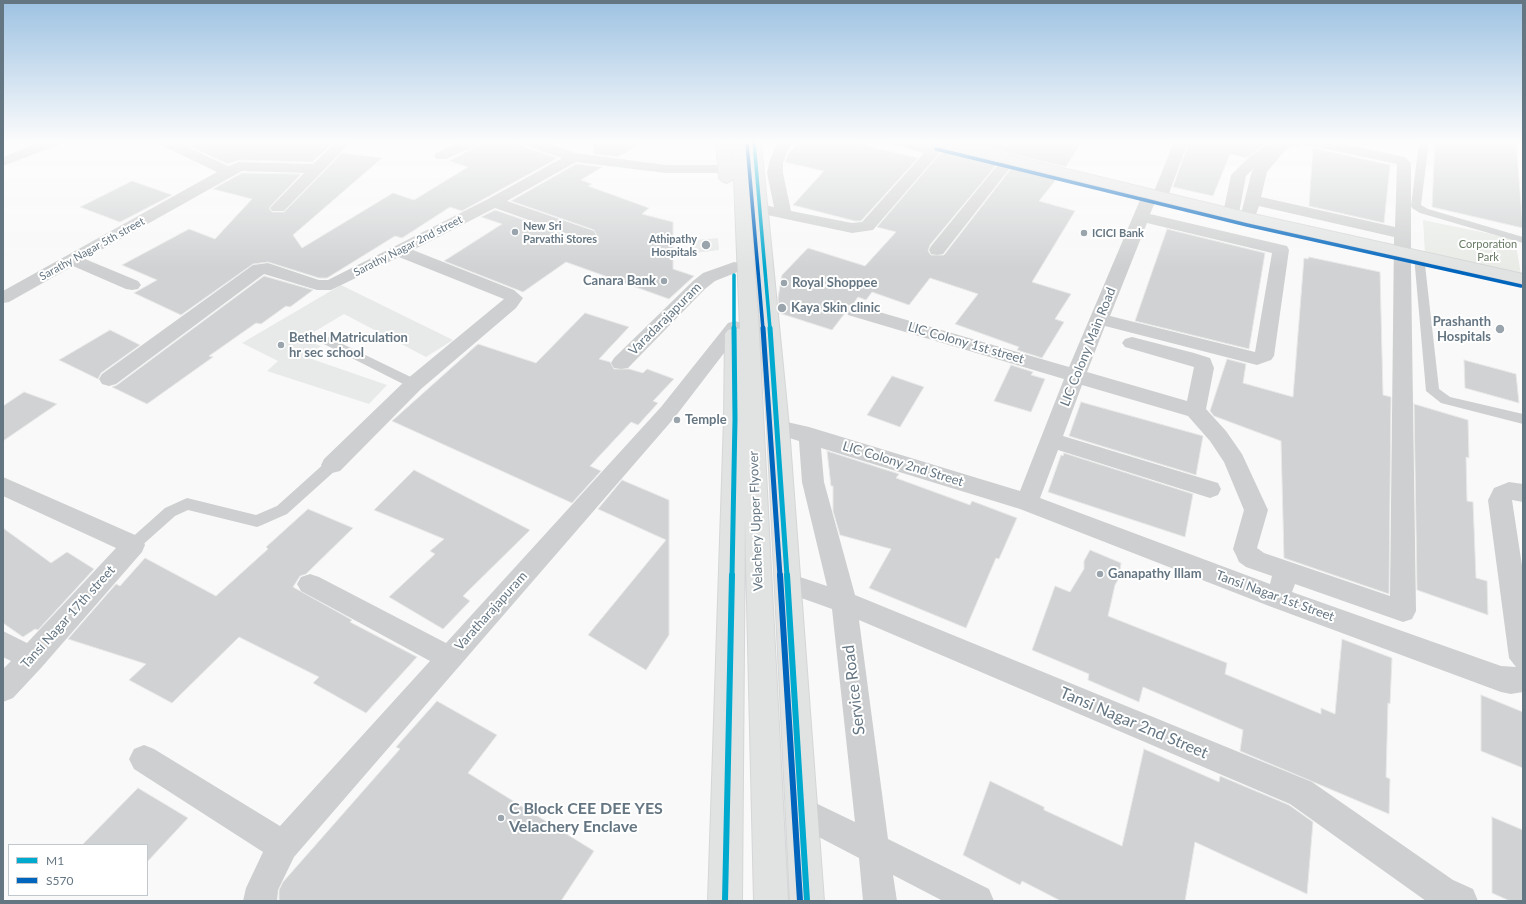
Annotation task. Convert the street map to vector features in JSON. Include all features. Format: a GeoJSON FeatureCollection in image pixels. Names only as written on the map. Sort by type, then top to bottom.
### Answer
{"type":"FeatureCollection","features":[{"type":"Feature","properties":{"kind":"main road"},"geometry":{"type":"LineString","coordinates":[[725,901],[735,419],[734,267],[727,184]]}},
{"type":"Feature","properties":{"kind":"main road","name":"Velachery Upper Flyover"},"geometry":{"type":"LineString","coordinates":[[741,184],[749,315],[771,901]]}},
{"type":"Feature","properties":{"kind":"main road"},"geometry":{"type":"LineString","coordinates":[[757,184],[778,427],[807,901]]}},
{"type":"Feature","properties":{"kind":"main road"},"geometry":{"type":"LineString","coordinates":[[1114,184],[1249,218],[1408,247],[1523,278]]}},
{"type":"Feature","properties":{"kind":"street","name":"Sarathy Nagar 5th street"},"geometry":{"type":"LineString","coordinates":[[3,298],[207,184]]}},
{"type":"Feature","properties":{"kind":"street"},"geometry":{"type":"LineString","coordinates":[[278,208],[302,184]]}},
{"type":"Feature","properties":{"kind":"street","name":"Sarathy Nagar 2nd street"},"geometry":{"type":"LineString","coordinates":[[109,379],[259,269],[268,268],[326,286],[400,251],[494,202],[524,184]]}},
{"type":"Feature","properties":{"kind":"street"},"geometry":{"type":"LineString","coordinates":[[777,184],[784,214]]}},
{"type":"Feature","properties":{"kind":"street"},"geometry":{"type":"LineString","coordinates":[[759,209],[852,228],[867,227],[904,184]]}},
{"type":"Feature","properties":{"kind":"street"},"geometry":{"type":"LineString","coordinates":[[937,250],[990,184]]}},
{"type":"Feature","properties":{"kind":"street","name":"LIC Colony Main Road"},"geometry":{"type":"LineString","coordinates":[[1027,502],[1076,375],[1141,217],[1160,184]]}},
{"type":"Feature","properties":{"kind":"street"},"geometry":{"type":"LineString","coordinates":[[1231,213],[1237,184]]}},
{"type":"Feature","properties":{"kind":"street"},"geometry":{"type":"LineString","coordinates":[[1249,218],[1257,184]]}},
{"type":"Feature","properties":{"kind":"street"},"geometry":{"type":"LineString","coordinates":[[1132,343],[1187,357],[1203,363],[1204,368],[1195,410],[1218,436],[1234,460],[1256,510],[1245,549],[1248,555],[1255,560],[1403,611],[1408,247],[1404,184]]}},
{"type":"Feature","properties":{"kind":"street"},"geometry":{"type":"LineString","coordinates":[[1253,200],[1408,247]]}},
{"type":"Feature","properties":{"kind":"street"},"geometry":{"type":"LineString","coordinates":[[494,202],[588,235]]}},
{"type":"Feature","properties":{"kind":"street"},"geometry":{"type":"LineString","coordinates":[[1099,319],[1257,358],[1264,356],[1281,250],[1141,217]]}},
{"type":"Feature","properties":{"kind":"street"},"geometry":{"type":"LineString","coordinates":[[332,465],[414,384],[510,304],[514,298],[508,294],[400,251]]}},
{"type":"Feature","properties":{"kind":"street"},"geometry":{"type":"LineString","coordinates":[[73,260],[132,285]]}},
{"type":"Feature","properties":{"kind":"street","name":"Varadarajapuram"},"geometry":{"type":"LineString","coordinates":[[621,363],[704,281],[734,267]]}},
{"type":"Feature","properties":{"kind":"street","name":"LIC Colony 1st street"},"geometry":{"type":"LineString","coordinates":[[855,311],[1195,410]]}},
{"type":"Feature","properties":{"kind":"street","name":"Varatharajapuram"},"geometry":{"type":"LineString","coordinates":[[260,901],[262,888],[283,846],[668,412],[735,327]]}},
{"type":"Feature","properties":{"kind":"street","name":"LIC Colony 2nd Street"},"geometry":{"type":"LineString","coordinates":[[778,427],[809,435],[1027,502]]}},
{"type":"Feature","properties":{"kind":"street","name":"Service Road"},"geometry":{"type":"LineString","coordinates":[[809,435],[814,482],[844,602],[880,901]]}},
{"type":"Feature","properties":{"kind":"street"},"geometry":{"type":"LineString","coordinates":[[1051,440],[1210,489]]}},
{"type":"Feature","properties":{"kind":"street"},"geometry":{"type":"LineString","coordinates":[[3,486],[133,545]]}},
{"type":"Feature","properties":{"kind":"street"},"geometry":{"type":"LineString","coordinates":[[1523,493],[1509,491],[1502,494],[1500,500],[1523,658]]}},
{"type":"Feature","properties":{"kind":"street","name":"Tansi Nagar 1st Street"},"geometry":{"type":"LineString","coordinates":[[1027,502],[1278,598],[1501,679],[1511,682],[1520,681],[1523,677]]}},
{"type":"Feature","properties":{"kind":"street","name":"Tansi Nagar 17th street"},"geometry":{"type":"LineString","coordinates":[[3,690],[133,545]]}},
{"type":"Feature","properties":{"kind":"street"},"geometry":{"type":"LineString","coordinates":[[1278,598],[1286,571]]}},
{"type":"Feature","properties":{"kind":"street","name":"Tansi Nagar 2nd Street"},"geometry":{"type":"LineString","coordinates":[[788,583],[844,602],[1301,793],[1441,892],[1461,901]]}},
{"type":"Feature","properties":{"kind":"street"},"geometry":{"type":"LineString","coordinates":[[310,584],[450,658]]}},
{"type":"Feature","properties":{"kind":"street"},"geometry":{"type":"LineString","coordinates":[[3,643],[31,658]]}},
{"type":"Feature","properties":{"kind":"street"},"geometry":{"type":"LineString","coordinates":[[144,758],[283,846]]}},
{"type":"Feature","properties":{"kind":"street"},"geometry":{"type":"LineString","coordinates":[[801,812],[976,901]]}},
{"type":"Feature","properties":{"kind":"lane"},"geometry":{"type":"LineString","coordinates":[[1419,184],[1416,206],[1424,211],[1523,240]]}},
{"type":"Feature","properties":{"kind":"lane"},"geometry":{"type":"LineString","coordinates":[[1408,247],[1433,391],[1446,400],[1523,419]]}},
{"type":"Feature","properties":{"kind":"lane"},"geometry":{"type":"LineString","coordinates":[[322,338],[414,384]]}},
{"type":"Feature","properties":{"kind":"lane"},"geometry":{"type":"LineString","coordinates":[[133,545],[170,512],[187,504],[257,520],[282,510],[332,465]]}},
{"type":"Feature","properties":{"kind":"shaded area","name":"Athipathy Hospitals"},"geometry":{"type":"Polygon","coordinates":[[[718,238],[719,250],[695,253],[694,240],[718,238]]]}},
{"type":"Feature","properties":{"kind":"shaded area","name":"Bethel Matriculation hr sec school"},"geometry":{"type":"Polygon","coordinates":[[[341,285],[453,340],[426,357],[344,314],[302,339],[321,346],[306,357],[387,385],[369,404],[267,371],[278,361],[242,343],[341,285]]]}},
{"type":"Feature","properties":{"kind":"green space","name":"Corporation Park"},"geometry":{"type":"Polygon","coordinates":[[[1423,220],[1515,239],[1521,275],[1425,253],[1423,220]]]}},
{"type":"Feature","properties":{"kind":"building"},"geometry":{"type":"Polygon","coordinates":[[[126,184],[141,184],[172,195],[120,222],[80,207],[126,184]]]}},
{"type":"Feature","properties":{"kind":"building"},"geometry":{"type":"Polygon","coordinates":[[[222,184],[291,184],[269,208],[272,212],[284,212],[311,184],[352,184],[293,235],[302,248],[393,193],[414,200],[440,184],[511,184],[462,211],[450,207],[402,238],[395,236],[327,278],[319,278],[268,262],[253,264],[181,315],[134,293],[157,280],[122,265],[189,229],[215,239],[252,199],[213,189],[222,184]]]}},
{"type":"Feature","properties":{"kind":"building"},"geometry":{"type":"Polygon","coordinates":[[[541,184],[592,184],[588,186],[649,208],[642,214],[673,222],[673,269],[694,276],[669,299],[566,262],[523,292],[444,261],[502,224],[481,217],[495,210],[582,240],[594,240],[597,236],[594,230],[511,201],[541,184]]]}},
{"type":"Feature","properties":{"kind":"building"},"geometry":{"type":"Polygon","coordinates":[[[812,184],[894,184],[861,221],[855,221],[793,205],[812,184]]]}},
{"type":"Feature","properties":{"kind":"building"},"geometry":{"type":"Polygon","coordinates":[[[914,184],[980,184],[930,245],[928,251],[931,255],[944,255],[999,184],[1052,184],[1039,201],[1075,211],[1032,282],[1071,294],[1055,319],[1064,322],[1042,358],[1017,350],[1019,347],[955,324],[978,294],[930,278],[909,305],[872,292],[866,300],[858,297],[853,304],[847,306],[845,313],[832,330],[779,313],[778,298],[782,275],[808,248],[865,266],[896,232],[877,227],[914,184]]]}},
{"type":"Feature","properties":{"kind":"building"},"geometry":{"type":"Polygon","coordinates":[[[1174,184],[1218,184],[1213,196],[1173,187],[1174,184]]]}},
{"type":"Feature","properties":{"kind":"building"},"geometry":{"type":"Polygon","coordinates":[[[1311,184],[1388,184],[1384,223],[1309,206],[1311,184]]]}},
{"type":"Feature","properties":{"kind":"building"},"geometry":{"type":"Polygon","coordinates":[[[1433,184],[1519,184],[1523,228],[1432,207],[1433,184]]]}},
{"type":"Feature","properties":{"kind":"building"},"geometry":{"type":"Polygon","coordinates":[[[1167,229],[1265,253],[1249,349],[1135,321],[1167,229]]]}},
{"type":"Feature","properties":{"kind":"building"},"geometry":{"type":"Polygon","coordinates":[[[1309,257],[1380,272],[1383,395],[1391,397],[1389,594],[1284,558],[1281,441],[1214,416],[1210,411],[1227,359],[1246,364],[1243,383],[1293,397],[1304,258],[1308,259],[1309,257]]]}},
{"type":"Feature","properties":{"kind":"building"},"geometry":{"type":"Polygon","coordinates":[[[264,276],[313,290],[290,307],[286,306],[261,324],[256,323],[209,356],[213,357],[147,404],[112,387],[117,385],[264,276]]]}},
{"type":"Feature","properties":{"kind":"building"},"geometry":{"type":"Polygon","coordinates":[[[585,313],[629,327],[599,359],[610,362],[614,369],[629,369],[643,373],[647,369],[674,379],[653,401],[658,403],[638,425],[631,422],[590,466],[601,471],[572,503],[392,421],[478,344],[536,363],[585,313]]]}},
{"type":"Feature","properties":{"kind":"building"},"geometry":{"type":"Polygon","coordinates":[[[110,330],[140,345],[101,373],[98,379],[59,360],[110,330]]]}},
{"type":"Feature","properties":{"kind":"building"},"geometry":{"type":"Polygon","coordinates":[[[1464,360],[1516,374],[1519,403],[1465,388],[1464,360]]]}},
{"type":"Feature","properties":{"kind":"building"},"geometry":{"type":"Polygon","coordinates":[[[1011,365],[1033,372],[1031,375],[1045,379],[1031,412],[994,401],[1011,365]]]}},
{"type":"Feature","properties":{"kind":"building"},"geometry":{"type":"Polygon","coordinates":[[[892,376],[924,387],[900,427],[867,415],[892,376]]]}},
{"type":"Feature","properties":{"kind":"building"},"geometry":{"type":"Polygon","coordinates":[[[24,392],[57,404],[3,441],[3,406],[24,392]]]}},
{"type":"Feature","properties":{"kind":"building"},"geometry":{"type":"Polygon","coordinates":[[[1081,402],[1203,436],[1196,475],[1069,436],[1081,402]]]}},
{"type":"Feature","properties":{"kind":"building"},"geometry":{"type":"Polygon","coordinates":[[[1414,404],[1468,420],[1469,458],[1466,457],[1467,501],[1473,502],[1476,578],[1487,581],[1488,615],[1417,590],[1414,404]]]}},
{"type":"Feature","properties":{"kind":"building"},"geometry":{"type":"Polygon","coordinates":[[[827,451],[899,474],[896,478],[970,505],[972,501],[1017,518],[999,559],[996,558],[966,628],[869,588],[891,549],[840,535],[833,511],[833,486],[831,486],[827,451]]]}},
{"type":"Feature","properties":{"kind":"building"},"geometry":{"type":"Polygon","coordinates":[[[1064,453],[1193,494],[1185,537],[1048,492],[1061,455],[1063,456],[1064,453]]]}},
{"type":"Feature","properties":{"kind":"building"},"geometry":{"type":"Polygon","coordinates":[[[414,470],[530,530],[463,596],[470,601],[443,629],[389,597],[435,554],[430,551],[444,539],[374,510],[414,470]]]}},
{"type":"Feature","properties":{"kind":"building"},"geometry":{"type":"Polygon","coordinates":[[[622,480],[669,500],[669,635],[646,670],[588,635],[666,540],[598,509],[622,480]]]}},
{"type":"Feature","properties":{"kind":"building"},"geometry":{"type":"Polygon","coordinates":[[[308,509],[353,528],[306,574],[300,576],[293,587],[352,620],[350,622],[417,657],[366,713],[313,683],[319,677],[239,637],[172,703],[129,680],[146,664],[68,639],[116,584],[120,586],[145,558],[216,596],[268,549],[266,547],[308,509]]]}},
{"type":"Feature","properties":{"kind":"building"},"geometry":{"type":"Polygon","coordinates":[[[3,528],[51,563],[67,552],[94,569],[38,630],[35,629],[23,637],[3,623],[3,528]]]}},
{"type":"Feature","properties":{"kind":"building"},"geometry":{"type":"Polygon","coordinates":[[[1090,550],[1121,563],[1119,578],[1115,585],[1108,616],[1227,663],[1225,674],[1321,714],[1321,708],[1335,714],[1342,639],[1392,658],[1390,704],[1388,703],[1386,777],[1390,779],[1389,814],[1240,751],[1243,730],[1143,687],[1139,702],[1088,680],[1089,674],[1032,650],[1055,586],[1070,592],[1084,569],[1084,561],[1090,550]]]}},
{"type":"Feature","properties":{"kind":"building"},"geometry":{"type":"Polygon","coordinates":[[[1481,695],[1523,712],[1523,768],[1481,751],[1481,695]]]}},
{"type":"Feature","properties":{"kind":"building"},"geometry":{"type":"Polygon","coordinates":[[[437,701],[497,735],[468,773],[594,851],[561,901],[279,901],[279,890],[283,882],[400,749],[396,747],[437,701]]]}},
{"type":"Feature","properties":{"kind":"building"},"geometry":{"type":"Polygon","coordinates":[[[1144,749],[1219,782],[1220,776],[1289,805],[1313,822],[1307,894],[1195,842],[1185,901],[1061,901],[1022,881],[1020,885],[963,855],[990,781],[1044,807],[1044,810],[1122,846],[1144,749]]]}},
{"type":"Feature","properties":{"kind":"building"},"geometry":{"type":"Polygon","coordinates":[[[138,788],[188,818],[148,861],[148,844],[83,844],[138,788]]]}},
{"type":"Feature","properties":{"kind":"building"},"geometry":{"type":"Polygon","coordinates":[[[1492,817],[1523,830],[1523,901],[1510,901],[1492,893],[1492,817]]]}},
{"type":"Feature","properties":{"kind":"transit line","name":"S570"},"geometry":{"type":"LineString","coordinates":[[750,184],[771,428],[800,901]]}},
{"type":"Feature","properties":{"kind":"transit line","name":"M1"},"geometry":{"type":"LineString","coordinates":[[758,184],[778,427],[807,901]]}},
{"type":"Feature","properties":{"kind":"transit line","name":"S570"},"geometry":{"type":"LineString","coordinates":[[1080,184],[1247,225],[1521,286]]}},
{"type":"Feature","properties":{"kind":"transit line","name":"M1"},"geometry":{"type":"LineString","coordinates":[[725,901],[735,419],[734,275]]}},
{"type":"Feature","properties":{"kind":"place","name":"New Sri Parvathi Stores"},"geometry":{"type":"Point","coordinates":[515,232]}},
{"type":"Feature","properties":{"kind":"place","name":"ICICI Bank"},"geometry":{"type":"Point","coordinates":[1084,233]}},
{"type":"Feature","properties":{"kind":"place","name":"Athipathy Hospitals"},"geometry":{"type":"Point","coordinates":[706,245]}},
{"type":"Feature","properties":{"kind":"place","name":"Canara Bank"},"geometry":{"type":"Point","coordinates":[664,281]}},
{"type":"Feature","properties":{"kind":"place","name":"Royal Shoppee"},"geometry":{"type":"Point","coordinates":[784,283]}},
{"type":"Feature","properties":{"kind":"place","name":"Kaya Skin clinic"},"geometry":{"type":"Point","coordinates":[782,308]}},
{"type":"Feature","properties":{"kind":"place","name":"Prashanth Hospitals"},"geometry":{"type":"Point","coordinates":[1500,329]}},
{"type":"Feature","properties":{"kind":"place","name":"Bethel Matriculation hr sec school"},"geometry":{"type":"Point","coordinates":[281,345]}},
{"type":"Feature","properties":{"kind":"place","name":"Temple"},"geometry":{"type":"Point","coordinates":[677,420]}},
{"type":"Feature","properties":{"kind":"place","name":"Ganapathy Illam"},"geometry":{"type":"Point","coordinates":[1100,574]}},
{"type":"Feature","properties":{"kind":"place","name":"C Block CEE DEE YES Velachery Enclave"},"geometry":{"type":"Point","coordinates":[501,818]}}]}
